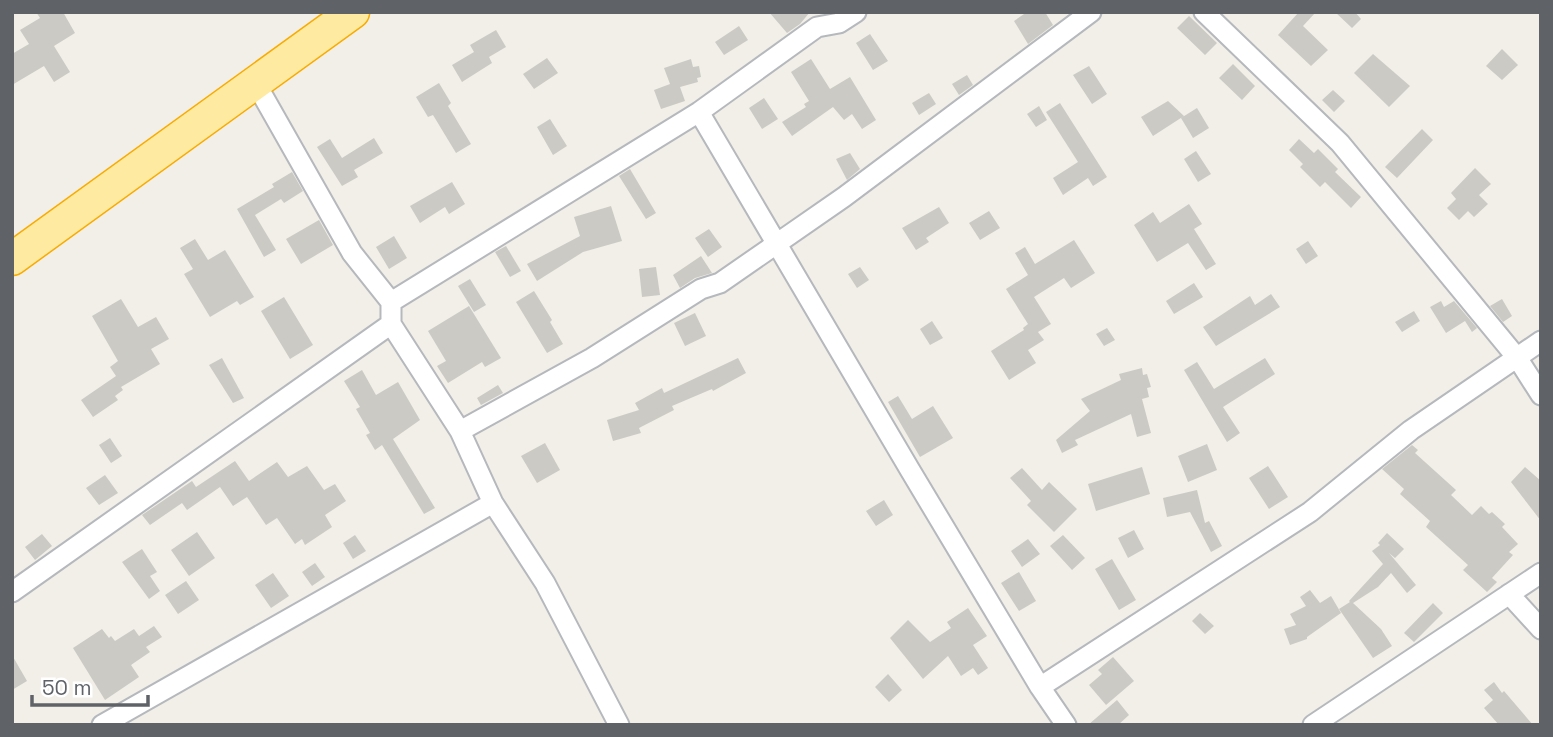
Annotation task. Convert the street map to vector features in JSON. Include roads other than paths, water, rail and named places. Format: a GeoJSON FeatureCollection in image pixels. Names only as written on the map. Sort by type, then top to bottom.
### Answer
{"type":"FeatureCollection","features":[{"type":"Feature","properties":{"kind":"highway"},"geometry":{"type":"LineString","coordinates":[[12,259],[353,12]]}},
{"type":"Feature","properties":{"kind":"street"},"geometry":{"type":"LineString","coordinates":[[391,302],[699,112],[817,27],[839,23],[856,12]]}},
{"type":"Feature","properties":{"kind":"street"},"geometry":{"type":"LineString","coordinates":[[460,431],[592,358],[701,289],[720,283],[844,197],[1091,12]]}},
{"type":"Feature","properties":{"kind":"street"},"geometry":{"type":"LineString","coordinates":[[1204,12],[1340,143],[1518,359],[1541,395]]}},
{"type":"Feature","properties":{"kind":"street"},"geometry":{"type":"LineString","coordinates":[[255,82],[352,253],[391,302],[391,324],[460,431],[493,503],[545,583],[619,725]]}},
{"type":"Feature","properties":{"kind":"street"},"geometry":{"type":"LineString","coordinates":[[699,112],[1040,687],[1066,725]]}},
{"type":"Feature","properties":{"kind":"street"},"geometry":{"type":"LineString","coordinates":[[12,592],[391,324]]}},
{"type":"Feature","properties":{"kind":"street"},"geometry":{"type":"LineString","coordinates":[[1040,687],[1310,512],[1411,430],[1541,341]]}},
{"type":"Feature","properties":{"kind":"street"},"geometry":{"type":"LineString","coordinates":[[102,725],[493,503]]}},
{"type":"Feature","properties":{"kind":"street"},"geometry":{"type":"LineString","coordinates":[[1313,725],[1541,573]]}},
{"type":"Feature","properties":{"kind":"street"},"geometry":{"type":"LineString","coordinates":[[1509,594],[1541,629]]}}]}
